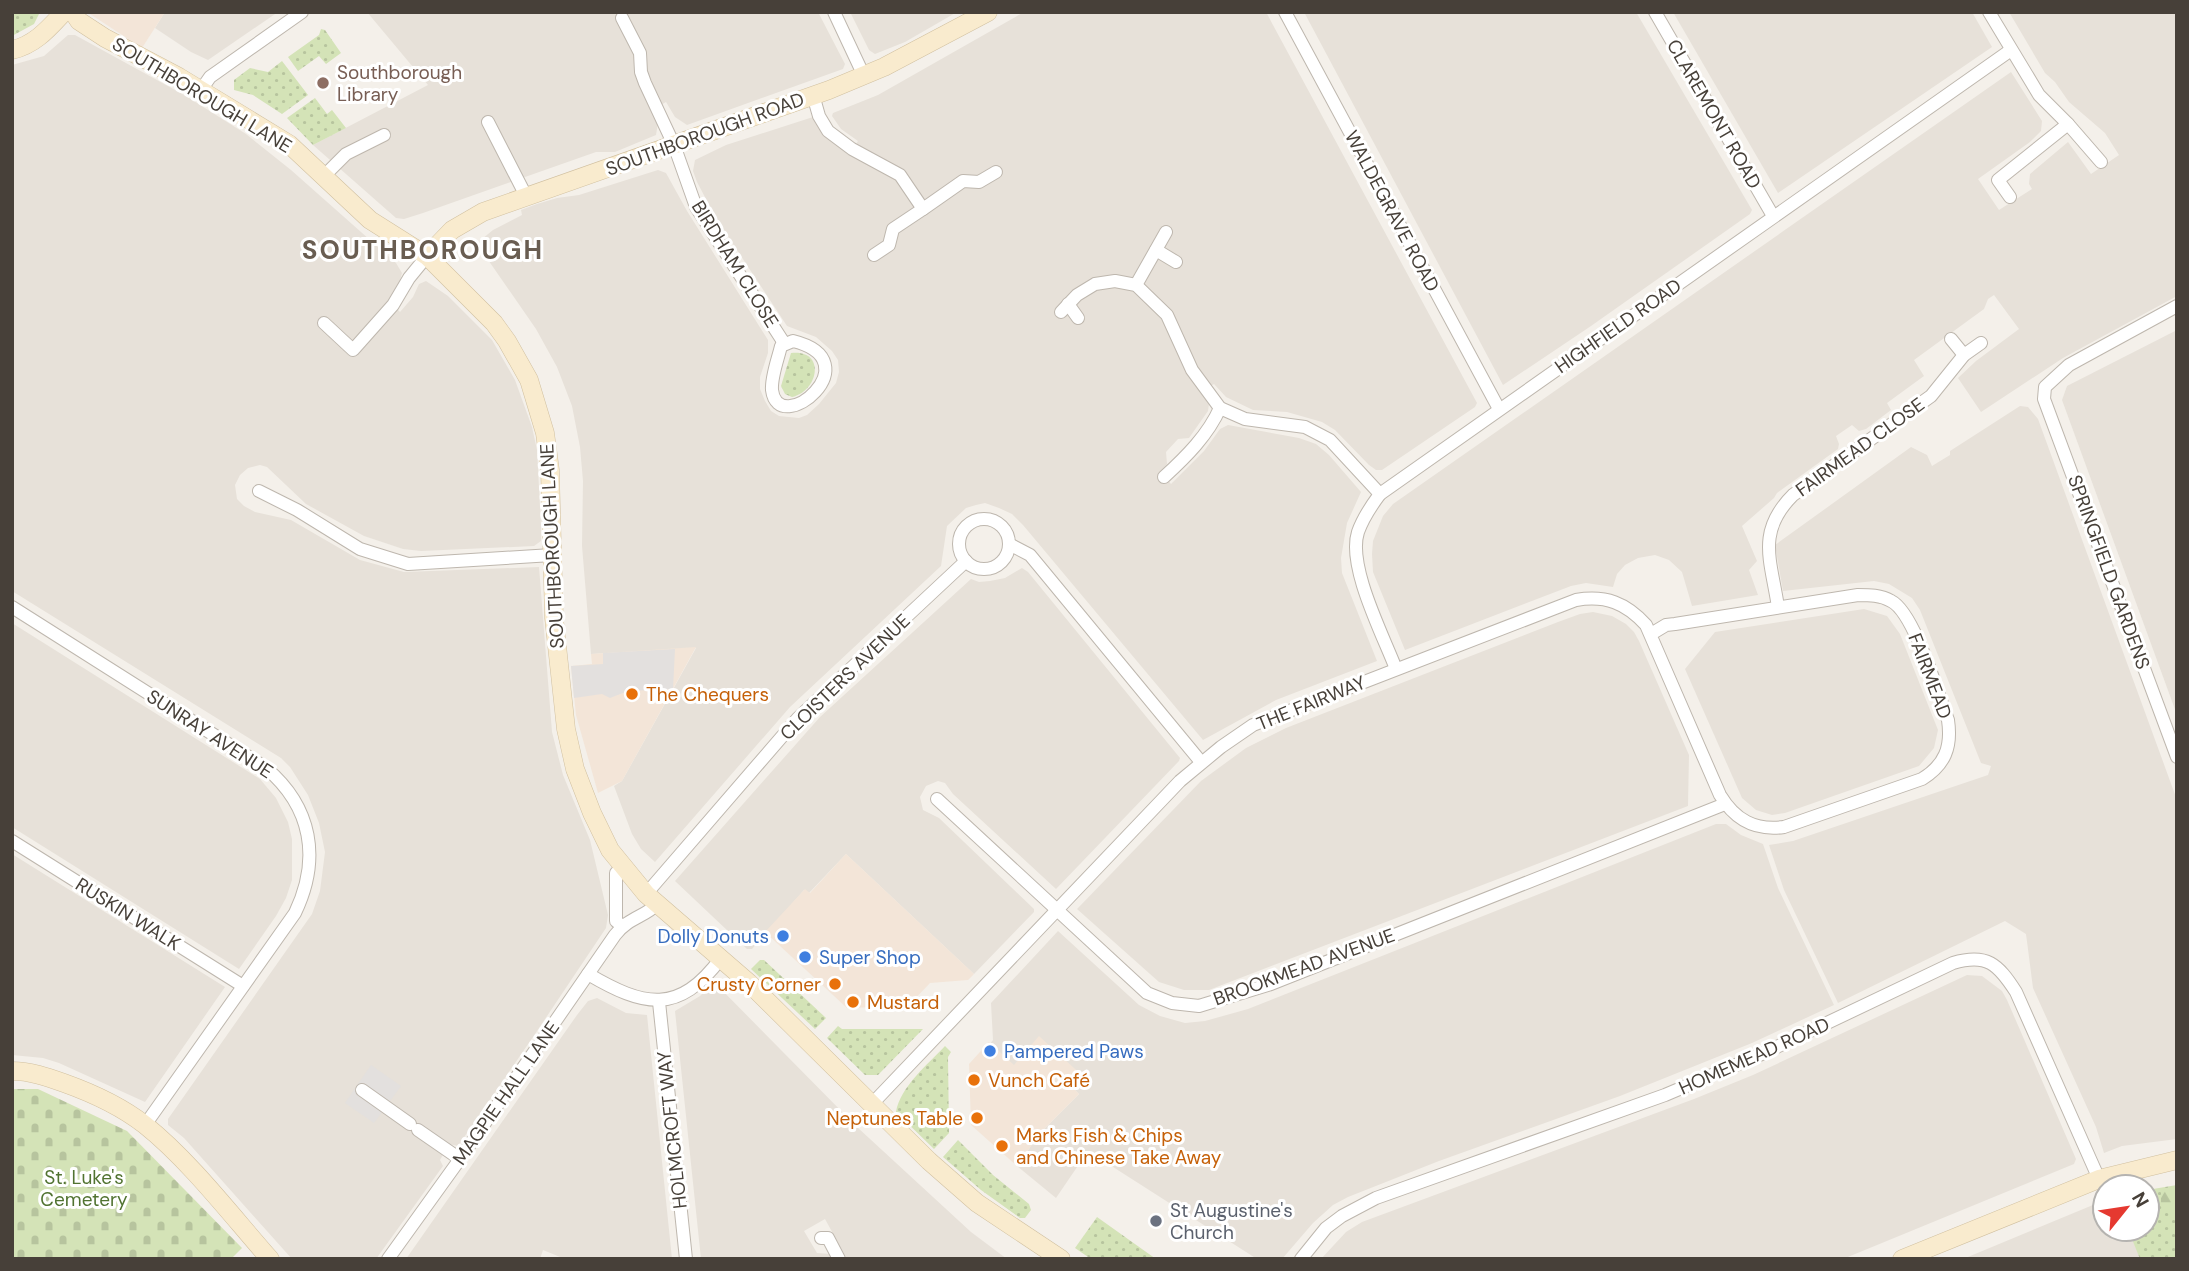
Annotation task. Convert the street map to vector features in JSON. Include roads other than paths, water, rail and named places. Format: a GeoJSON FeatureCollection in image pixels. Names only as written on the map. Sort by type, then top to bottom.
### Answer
{"type":"FeatureCollection","features":[{"type":"Feature","properties":{"kind":"street"},"geometry":{"type":"LineString","coordinates":[[12,50],[45,33],[64,12]]}},
{"type":"Feature","properties":{"kind":"street","name":"SOUTHBOROUGH LANE"},"geometry":{"type":"LineString","coordinates":[[73,12],[79,21],[104,38],[201,90],[289,145],[370,220],[427,256],[494,323],[529,380],[549,449],[552,555],[560,681],[566,729],[575,769],[601,835],[622,867],[652,899],[721,958],[929,1161],[977,1203],[1061,1259]]}},
{"type":"Feature","properties":{"kind":"street"},"geometry":{"type":"LineString","coordinates":[[201,90],[209,77],[303,12]]}},
{"type":"Feature","properties":{"kind":"street"},"geometry":{"type":"LineString","coordinates":[[834,12],[864,76]]}},
{"type":"Feature","properties":{"kind":"street","name":"SOUTHBOROUGH ROAD"},"geometry":{"type":"LineString","coordinates":[[427,256],[452,230],[483,212],[864,76],[988,12]]}},
{"type":"Feature","properties":{"kind":"street","name":"WALDEGRAVE ROAD"},"geometry":{"type":"LineString","coordinates":[[1285,12],[1499,409]]}},
{"type":"Feature","properties":{"kind":"street","name":"CLAREMONT ROAD"},"geometry":{"type":"LineString","coordinates":[[1655,12],[1773,216]]}},
{"type":"Feature","properties":{"kind":"street"},"geometry":{"type":"LineString","coordinates":[[1989,12],[2039,95],[2101,162]]}},
{"type":"Feature","properties":{"kind":"street","name":"BIRDHAM CLOSE"},"geometry":{"type":"LineString","coordinates":[[622,18],[640,53],[641,72],[674,145],[696,207],[784,343]]}},
{"type":"Feature","properties":{"kind":"street","name":"HIGHFIELD ROAD"},"geometry":{"type":"LineString","coordinates":[[1396,669],[1356,566],[1357,534],[1380,494],[2011,50]]}},
{"type":"Feature","properties":{"kind":"street"},"geometry":{"type":"LineString","coordinates":[[813,95],[828,131],[852,149],[900,175],[923,209]]}},
{"type":"Feature","properties":{"kind":"street"},"geometry":{"type":"LineString","coordinates":[[488,122],[526,197]]}},
{"type":"Feature","properties":{"kind":"street"},"geometry":{"type":"LineString","coordinates":[[2010,197],[1998,180],[2068,124]]}},
{"type":"Feature","properties":{"kind":"street"},"geometry":{"type":"LineString","coordinates":[[324,176],[346,154],[384,135]]}},
{"type":"Feature","properties":{"kind":"street"},"geometry":{"type":"LineString","coordinates":[[874,256],[889,246],[893,229],[963,181],[979,182],[996,172]]}},
{"type":"Feature","properties":{"kind":"street"},"geometry":{"type":"LineString","coordinates":[[1136,285],[1166,232]]}},
{"type":"Feature","properties":{"kind":"street"},"geometry":{"type":"LineString","coordinates":[[1156,250],[1175,262]]}},
{"type":"Feature","properties":{"kind":"street"},"geometry":{"type":"LineString","coordinates":[[324,323],[353,350],[393,305],[409,278],[427,256]]}},
{"type":"Feature","properties":{"kind":"street"},"geometry":{"type":"LineString","coordinates":[[1079,318],[1064,308],[1095,284],[1115,281],[1136,285],[1167,315],[1192,370],[1220,408],[1245,419],[1305,427],[1331,440],[1380,494]]}},
{"type":"Feature","properties":{"kind":"street","name":"SPRINGFIELD GARDENS"},"geometry":{"type":"LineString","coordinates":[[2177,306],[2069,366],[2045,387],[2044,399],[2177,757]]}},
{"type":"Feature","properties":{"kind":"street"},"geometry":{"type":"LineString","coordinates":[[1951,339],[1964,355]]}},
{"type":"Feature","properties":{"kind":"street","name":"BIRDHAM CLOSE"},"geometry":{"type":"LineString","coordinates":[[784,343],[801,343],[817,352],[825,363],[822,382],[808,399],[797,406],[783,405],[773,394],[772,387],[781,346],[784,343]]}},
{"type":"Feature","properties":{"kind":"street","name":"FAIRMEAD CLOSE"},"geometry":{"type":"LineString","coordinates":[[1778,607],[1768,536],[1781,507],[1793,495],[1930,396],[1964,355],[1981,343]]}},
{"type":"Feature","properties":{"kind":"street"},"geometry":{"type":"LineString","coordinates":[[1164,477],[1191,450],[1214,421],[1220,408]]}},
{"type":"Feature","properties":{"kind":"street"},"geometry":{"type":"LineString","coordinates":[[259,491],[297,510],[360,549],[408,564],[552,555]]}},
{"type":"Feature","properties":{"kind":"street"},"geometry":{"type":"LineString","coordinates":[[991,519],[1006,530],[1009,544],[1006,557],[991,568],[974,566],[966,561],[959,544],[965,527],[973,521],[991,519]]}},
{"type":"Feature","properties":{"kind":"street"},"geometry":{"type":"LineString","coordinates":[[1009,544],[1030,555],[1202,762]]}},
{"type":"Feature","properties":{"kind":"street","name":"CLOISTERS AVENUE"},"geometry":{"type":"LineString","coordinates":[[652,899],[798,718],[966,561]]}},
{"type":"Feature","properties":{"kind":"street","name":"FAIRMEAD"},"geometry":{"type":"LineString","coordinates":[[1651,634],[1666,625],[1870,595],[1891,601],[1899,607],[1913,628],[1948,720],[1950,733],[1947,755],[1932,773],[1922,779],[1784,827],[1767,828],[1745,822],[1725,804]]}},
{"type":"Feature","properties":{"kind":"street","name":"THE FAIRWAY"},"geometry":{"type":"LineString","coordinates":[[872,1105],[1180,781],[1253,725],[1576,600],[1590,597],[1616,601],[1630,608],[1646,625],[1725,804]]}},
{"type":"Feature","properties":{"kind":"street","name":"SUNRAY AVENUE"},"geometry":{"type":"LineString","coordinates":[[12,607],[266,768],[286,787],[305,823],[310,861],[306,884],[295,913],[145,1125]]}},
{"type":"Feature","properties":{"kind":"street","name":"BROOKMEAD AVENUE"},"geometry":{"type":"LineString","coordinates":[[937,799],[1147,993],[1172,1003],[1199,1006],[1270,984],[1725,804]]}},
{"type":"Feature","properties":{"kind":"street","name":"RUSKIN WALK"},"geometry":{"type":"LineString","coordinates":[[12,841],[243,986]]}},
{"type":"Feature","properties":{"kind":"street"},"geometry":{"type":"LineString","coordinates":[[622,867],[616,873],[616,921],[622,926]]}},
{"type":"Feature","properties":{"kind":"street","name":"MAGPIE HALL LANE"},"geometry":{"type":"LineString","coordinates":[[388,1259],[622,926],[652,910],[652,899]]}},
{"type":"Feature","properties":{"kind":"street"},"geometry":{"type":"LineString","coordinates":[[589,974],[632,997],[659,1002],[681,996],[703,979],[721,958]]}},
{"type":"Feature","properties":{"kind":"street","name":"HOMEMEAD ROAD"},"geometry":{"type":"LineString","coordinates":[[1301,1259],[1326,1228],[1376,1198],[1665,1095],[1764,1053],[1953,962],[1966,959],[1978,959],[1994,964],[2004,973],[2016,992],[2096,1173]]}},
{"type":"Feature","properties":{"kind":"street","name":"HOLMCROFT WAY"},"geometry":{"type":"LineString","coordinates":[[659,1002],[686,1259]]}},
{"type":"Feature","properties":{"kind":"street"},"geometry":{"type":"LineString","coordinates":[[12,1071],[33,1073],[74,1086],[99,1097],[145,1125],[179,1157],[270,1259]]}},
{"type":"Feature","properties":{"kind":"street"},"geometry":{"type":"LineString","coordinates":[[362,1090],[460,1159]]}},
{"type":"Feature","properties":{"kind":"street"},"geometry":{"type":"LineString","coordinates":[[2120,1173],[2177,1160]]}},
{"type":"Feature","properties":{"kind":"street"},"geometry":{"type":"LineString","coordinates":[[1902,1259],[2091,1182]]}},
{"type":"Feature","properties":{"kind":"street"},"geometry":{"type":"LineString","coordinates":[[821,1238],[828,1238],[839,1259]]}},
{"type":"Feature","properties":{"kind":"place","name":"Southborough Library"},"geometry":{"type":"Point","coordinates":[323,83]}},
{"type":"Feature","properties":{"kind":"place","name":"The Chequers"},"geometry":{"type":"Point","coordinates":[632,694]}},
{"type":"Feature","properties":{"kind":"place","name":"Dolly Donuts"},"geometry":{"type":"Point","coordinates":[783,936]}},
{"type":"Feature","properties":{"kind":"place","name":"Super Shop"},"geometry":{"type":"Point","coordinates":[805,957]}},
{"type":"Feature","properties":{"kind":"place","name":"Crusty Corner"},"geometry":{"type":"Point","coordinates":[835,984]}},
{"type":"Feature","properties":{"kind":"place","name":"Mustard"},"geometry":{"type":"Point","coordinates":[853,1002]}},
{"type":"Feature","properties":{"kind":"place","name":"Pampered Paws"},"geometry":{"type":"Point","coordinates":[990,1051]}},
{"type":"Feature","properties":{"kind":"place","name":"Vunch Café"},"geometry":{"type":"Point","coordinates":[974,1080]}},
{"type":"Feature","properties":{"kind":"place","name":"Neptunes Table"},"geometry":{"type":"Point","coordinates":[977,1118]}},
{"type":"Feature","properties":{"kind":"place","name":"Marks Fish & Chips and Chinese Take Away"},"geometry":{"type":"Point","coordinates":[1002,1146]}},
{"type":"Feature","properties":{"kind":"place","name":"St Augustine's Church"},"geometry":{"type":"Point","coordinates":[1156,1221]}},
{"type":"Feature","properties":{"kind":"district","name":"SOUTHBOROUGH"},"geometry":{"type":"Point","coordinates":[423,250]}},
{"type":"Feature","properties":{"kind":"park label","name":"St. Luke's Cemetery"},"geometry":{"type":"Point","coordinates":[84,1188]}}]}
